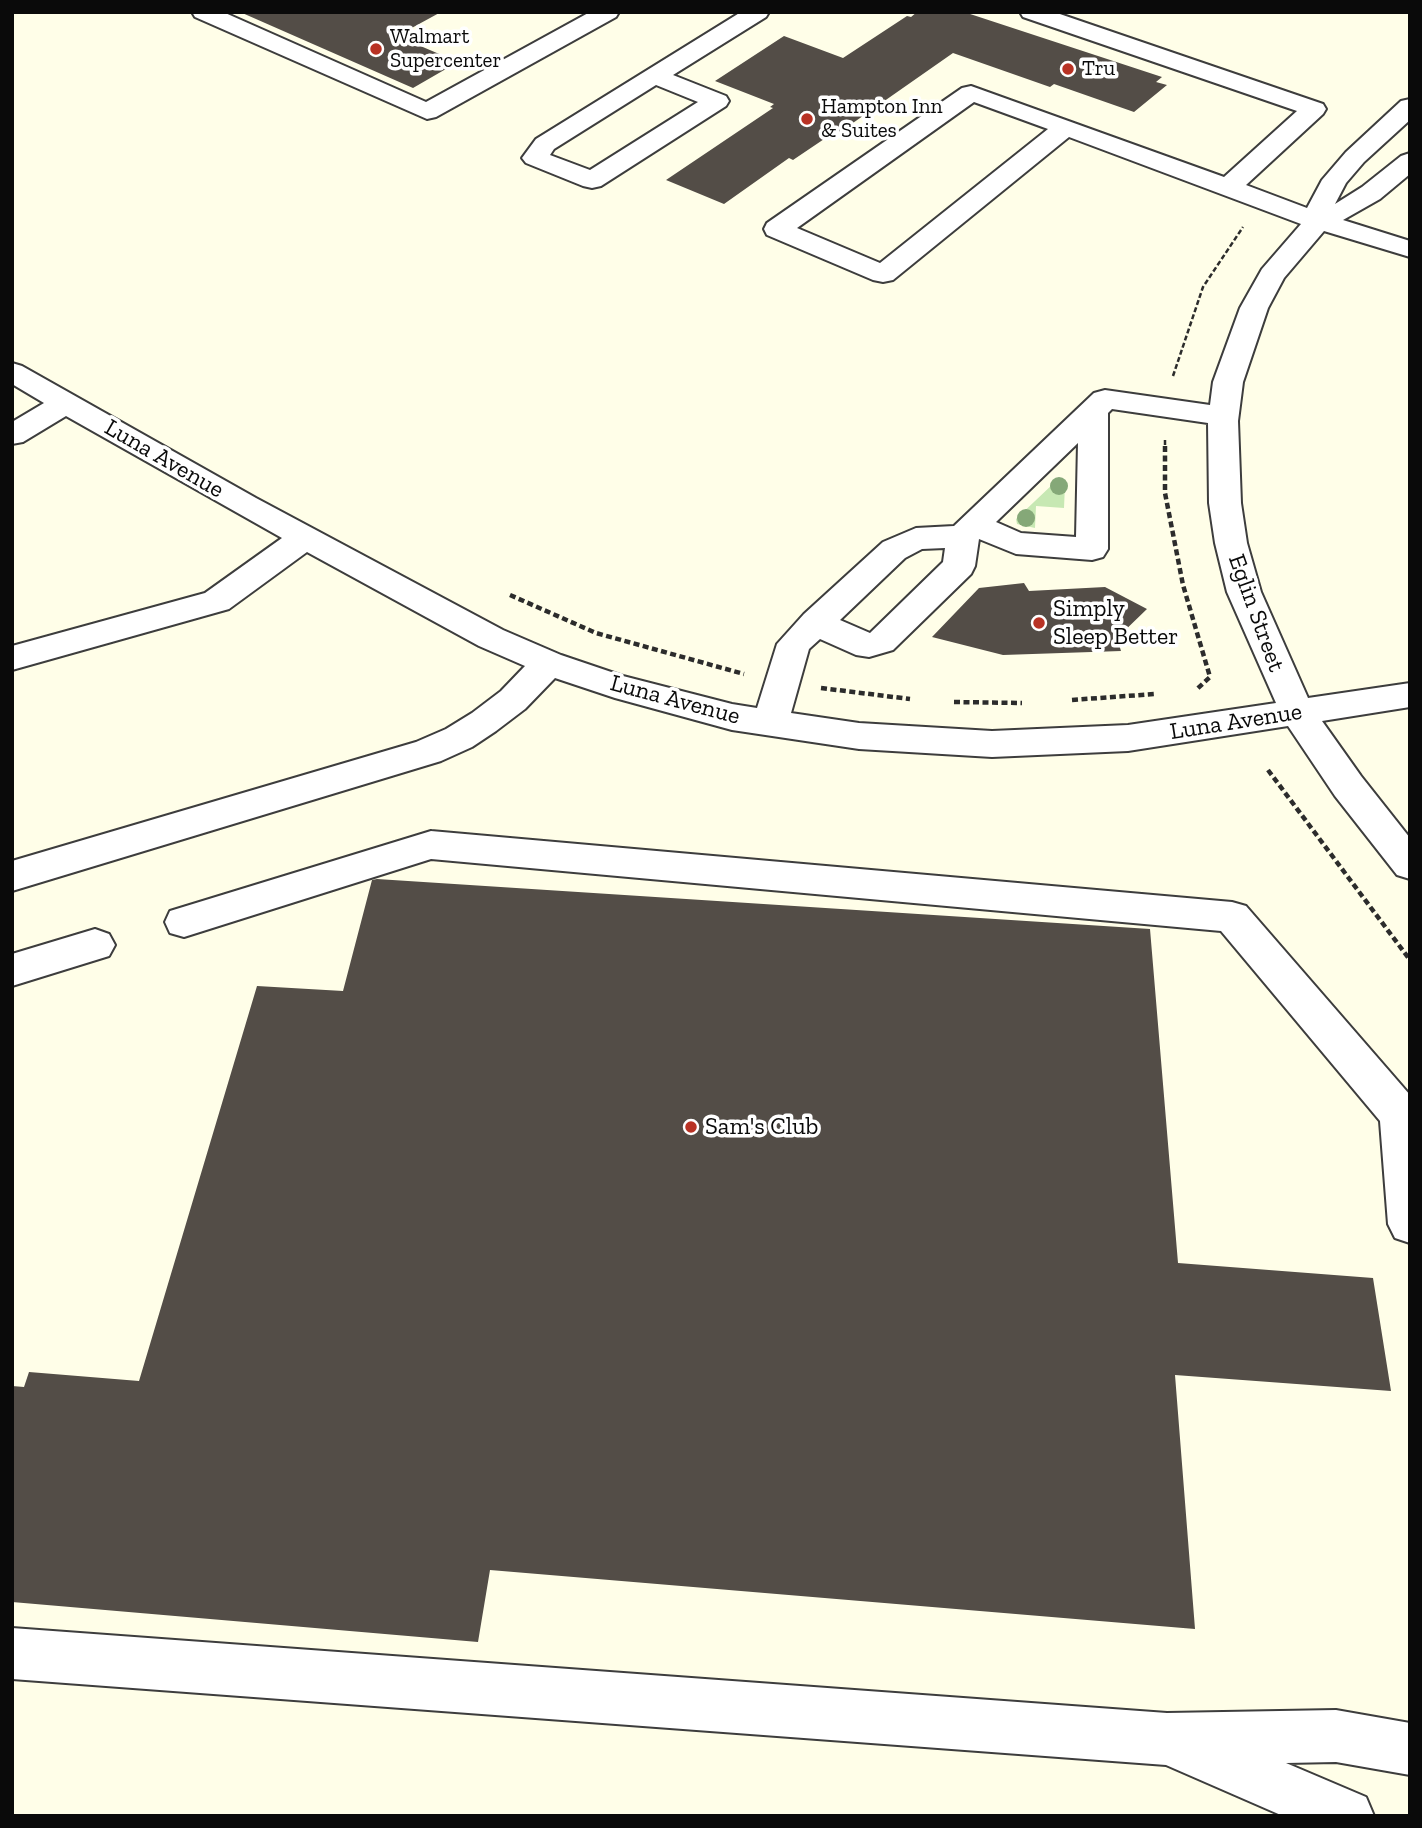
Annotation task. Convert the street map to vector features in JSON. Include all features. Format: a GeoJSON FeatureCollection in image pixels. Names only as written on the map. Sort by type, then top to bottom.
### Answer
{"type":"FeatureCollection","features":[{"type":"Feature","properties":{"kind":"street"},"geometry":{"type":"LineString","coordinates":[[203,12],[427,112],[608,12]]}},
{"type":"Feature","properties":{"kind":"street"},"geometry":{"type":"LineString","coordinates":[[654,76],[717,100],[592,180],[535,159],[545,144],[654,76],[758,12]]}},
{"type":"Feature","properties":{"kind":"street"},"geometry":{"type":"LineString","coordinates":[[1031,12],[1314,109],[1230,186]]}},
{"type":"Feature","properties":{"kind":"street"},"geometry":{"type":"LineString","coordinates":[[1066,127],[883,274],[777,229],[971,93],[1066,127],[1230,186],[1318,221],[1408,249]]}},
{"type":"Feature","properties":{"kind":"street","name":"Eglin Street"},"geometry":{"type":"LineString","coordinates":[[1318,221],[1322,202],[1335,180],[1355,157],[1410,106]]}},
{"type":"Feature","properties":{"kind":"street","name":"Eglin Street"},"geometry":{"type":"LineString","coordinates":[[1410,161],[1371,193],[1346,209],[1318,221],[1272,275],[1254,308],[1228,382],[1224,416],[1224,491],[1231,543],[1244,592],[1262,637],[1298,713],[1348,786],[1410,865]]}},
{"type":"Feature","properties":{"kind":"street","name":"Luna Avenue"},"geometry":{"type":"LineString","coordinates":[[12,372],[304,538],[480,632],[549,663],[678,704],[771,724],[859,736],[992,744],[1128,737],[1410,695]]}},
{"type":"Feature","properties":{"kind":"street"},"geometry":{"type":"LineString","coordinates":[[816,622],[856,643],[869,645],[881,642],[959,566],[968,531],[1105,399],[1224,416]]}},
{"type":"Feature","properties":{"kind":"street"},"geometry":{"type":"LineString","coordinates":[[12,435],[66,403]]}},
{"type":"Feature","properties":{"kind":"street"},"geometry":{"type":"LineString","coordinates":[[771,724],[781,681],[794,643],[894,550],[916,539],[968,531],[1016,543],[1092,549],[1093,411]]}},
{"type":"Feature","properties":{"kind":"street"},"geometry":{"type":"LineString","coordinates":[[12,658],[217,601],[304,538]]}},
{"type":"Feature","properties":{"kind":"street"},"geometry":{"type":"LineString","coordinates":[[12,876],[428,751],[459,738],[494,714],[513,700],[549,663]]}},
{"type":"Feature","properties":{"kind":"street"},"geometry":{"type":"LineString","coordinates":[[184,922],[431,845],[1232,918],[1401,1115],[1410,1224]]}},
{"type":"Feature","properties":{"kind":"street"},"geometry":{"type":"LineString","coordinates":[[12,970],[95,945]]}},
{"type":"Feature","properties":{"kind":"street"},"geometry":{"type":"LineString","coordinates":[[12,1653],[1167,1739],[1336,1736],[1410,1749]]}},
{"type":"Feature","properties":{"kind":"street"},"geometry":{"type":"LineString","coordinates":[[1167,1739],[1347,1816]]}},
{"type":"Feature","properties":{"kind":"path"},"geometry":{"type":"LineString","coordinates":[[1268,770],[1410,960]]}},
{"type":"Feature","properties":{"kind":"green space"},"geometry":{"type":"Polygon","coordinates":[[[1060,481],[1065,485],[1064,508],[1036,506],[1035,528],[1017,524],[1016,519],[1054,483],[1060,481]]]}},
{"type":"Feature","properties":{"kind":"building","name":"Walmart Supercenter"},"geometry":{"type":"Polygon","coordinates":[[[240,12],[441,12],[397,36],[458,62],[413,88],[240,12]]]}},
{"type":"Feature","properties":{"kind":"building","name":"Hampton Inn & Suites"},"geometry":{"type":"Polygon","coordinates":[[[917,12],[964,12],[1162,77],[1156,82],[1167,85],[1134,112],[1054,84],[1050,87],[953,53],[840,132],[836,131],[793,160],[789,158],[724,204],[666,180],[773,108],[770,107],[774,104],[715,81],[784,36],[843,58],[917,12]]]}},
{"type":"Feature","properties":{"kind":"building","name":"Simply Sleep Better"},"geometry":{"type":"Polygon","coordinates":[[[1024,583],[1029,591],[1105,587],[1147,609],[1117,638],[1121,651],[1003,655],[932,637],[979,588],[1024,583]]]}},
{"type":"Feature","properties":{"kind":"building","name":"Sam's Club"},"geometry":{"type":"Polygon","coordinates":[[[372,880],[1150,929],[1178,1263],[1373,1278],[1391,1391],[1175,1375],[1195,1629],[490,1570],[478,1642],[12,1602],[12,1386],[24,1387],[29,1372],[139,1381],[257,986],[343,991],[372,880]]]}},
{"type":"Feature","properties":{"kind":"place","name":"Walmart Supercenter"},"geometry":{"type":"Point","coordinates":[376,49]}},
{"type":"Feature","properties":{"kind":"place","name":"Tru"},"geometry":{"type":"Point","coordinates":[1068,69]}},
{"type":"Feature","properties":{"kind":"place","name":"Hampton Inn & Suites"},"geometry":{"type":"Point","coordinates":[807,119]}},
{"type":"Feature","properties":{"kind":"place","name":"Simply Sleep Better"},"geometry":{"type":"Point","coordinates":[1039,623]}},
{"type":"Feature","properties":{"kind":"place","name":"Sam's Club"},"geometry":{"type":"Point","coordinates":[691,1127]}}]}
